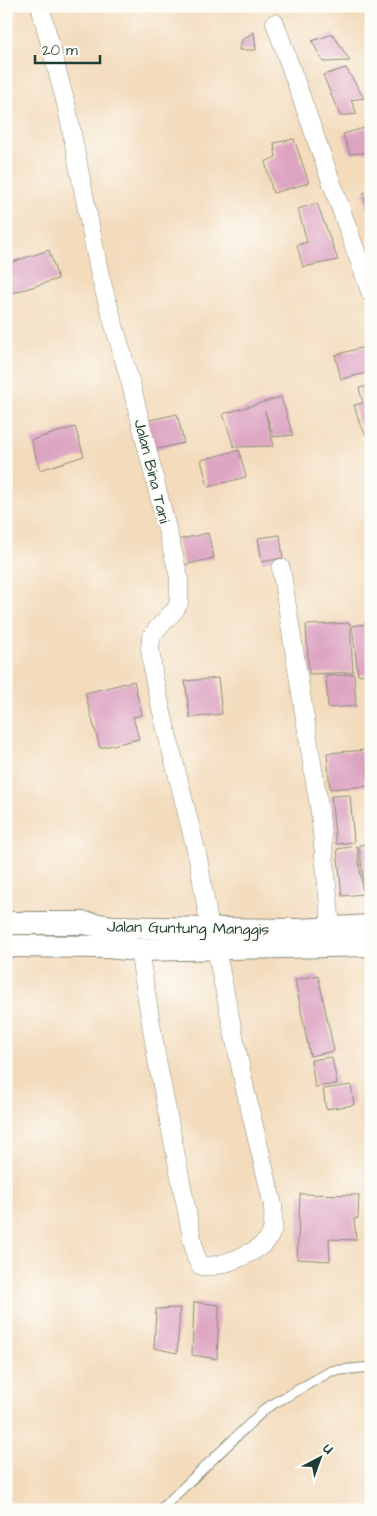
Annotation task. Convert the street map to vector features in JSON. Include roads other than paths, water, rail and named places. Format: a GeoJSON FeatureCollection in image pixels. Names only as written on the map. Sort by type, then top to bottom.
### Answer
{"type":"FeatureCollection","features":[{"type":"Feature","properties":{"kind":"street","name":"Jalan Bina Tani"},"geometry":{"type":"LineString","coordinates":[[40,6],[67,108],[100,276],[132,388],[179,577],[180,602],[176,610],[156,630],[152,638],[150,649],[154,678],[198,858],[213,939],[272,1205],[274,1224],[270,1237],[261,1247],[210,1268],[201,1266],[196,1258],[165,1103],[139,950]]}},
{"type":"Feature","properties":{"kind":"street"},"geometry":{"type":"LineString","coordinates":[[275,23],[366,262],[371,294]]}},
{"type":"Feature","properties":{"kind":"street"},"geometry":{"type":"LineString","coordinates":[[281,568],[320,813],[331,927]]}},
{"type":"Feature","properties":{"kind":"street","name":"Jalan Guntung Manggis"},"geometry":{"type":"LineString","coordinates":[[6,923],[83,923],[213,939],[371,945]]}},
{"type":"Feature","properties":{"kind":"street","name":"Jalan Guntung Manggis"},"geometry":{"type":"LineString","coordinates":[[6,946],[107,947],[139,950],[213,939],[299,930],[371,926]]}},
{"type":"Feature","properties":{"kind":"lane"},"geometry":{"type":"LineString","coordinates":[[160,1510],[266,1408],[331,1371],[371,1367]]}}]}
